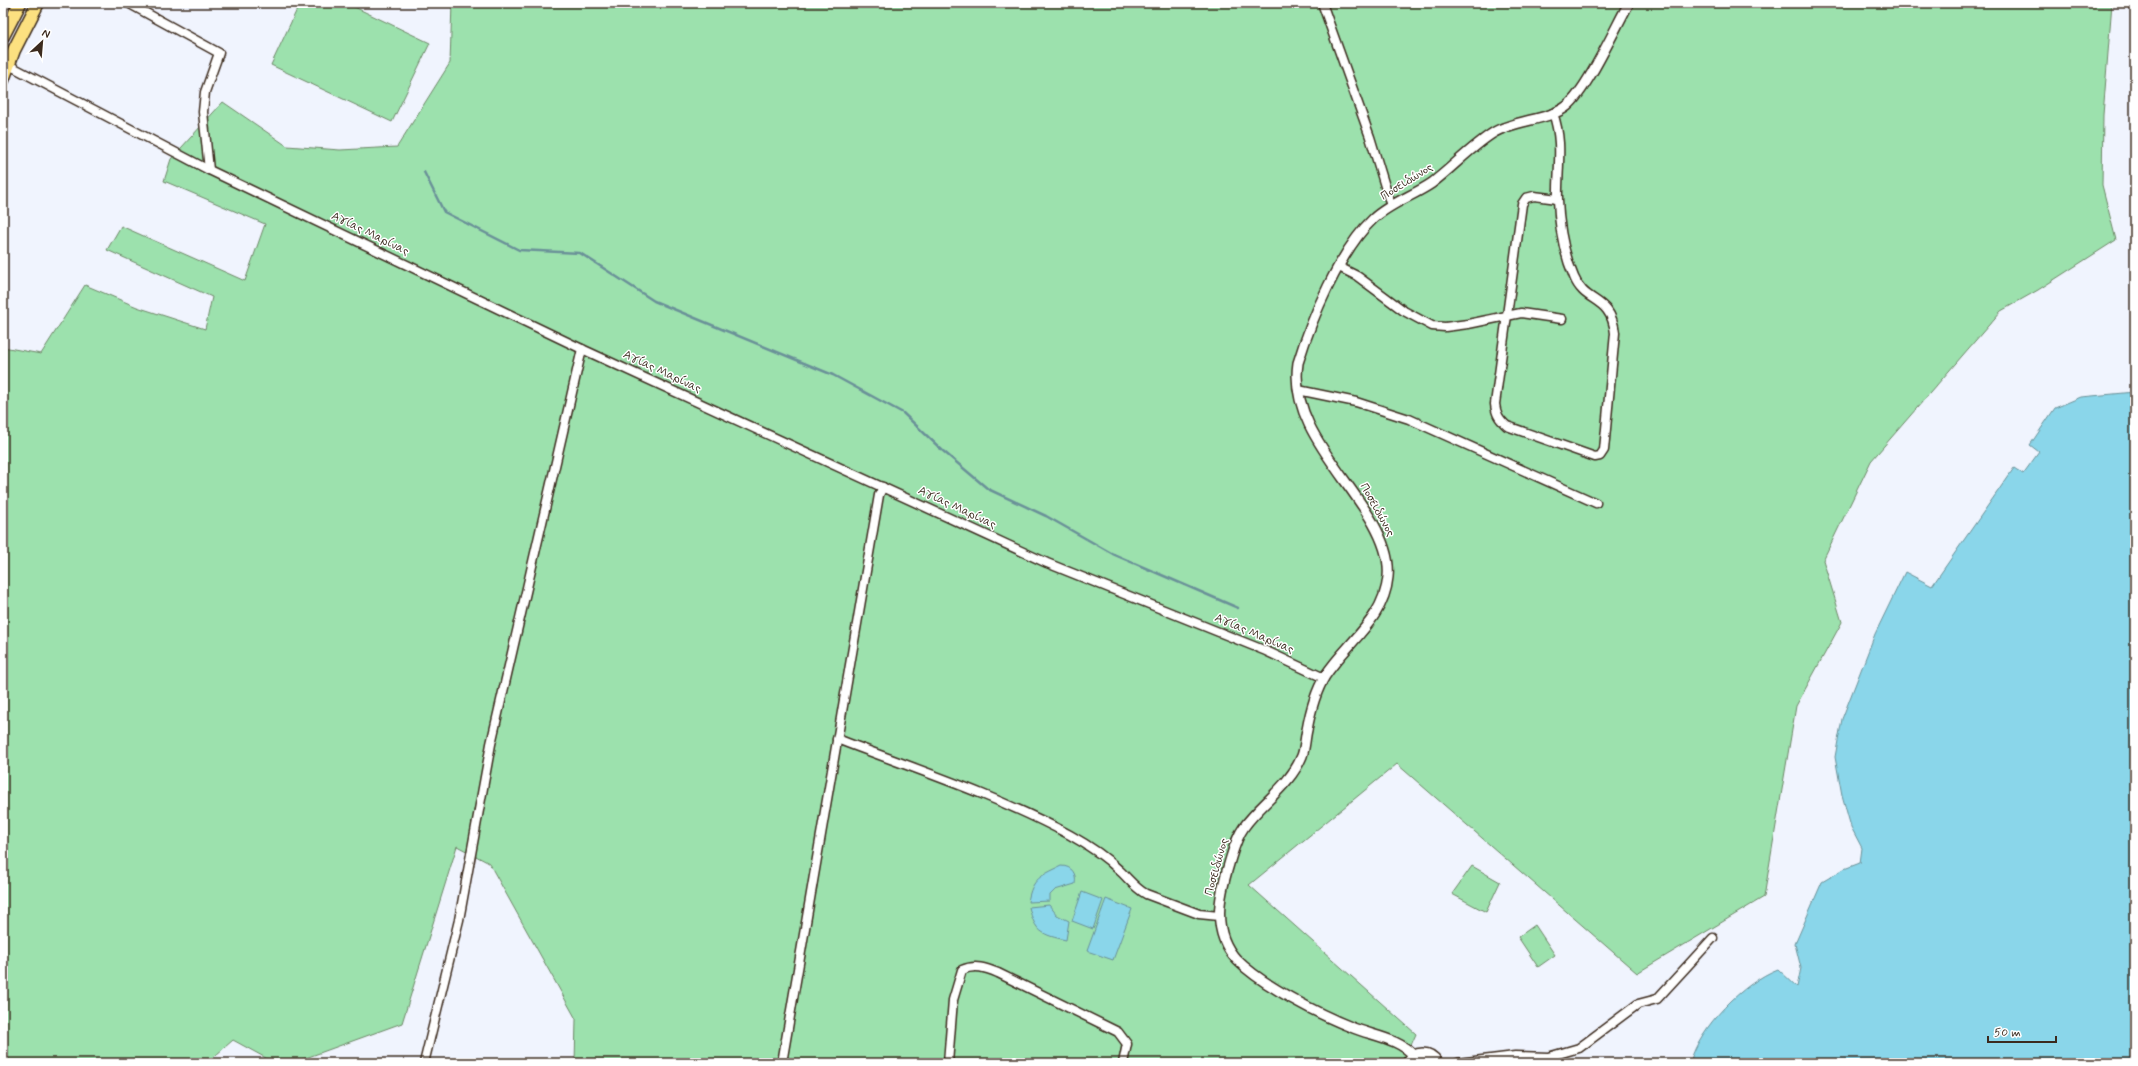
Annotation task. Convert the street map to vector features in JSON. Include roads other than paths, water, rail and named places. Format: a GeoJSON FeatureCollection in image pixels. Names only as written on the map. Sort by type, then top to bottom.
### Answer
{"type":"FeatureCollection","features":[{"type":"Feature","properties":{"kind":"main road"},"geometry":{"type":"LineString","coordinates":[[3,36],[20,3]]}},
{"type":"Feature","properties":{"kind":"main road"},"geometry":{"type":"LineString","coordinates":[[3,80],[6,63],[38,3]]}},
{"type":"Feature","properties":{"kind":"main road"},"geometry":{"type":"LineString","coordinates":[[1411,1060],[1425,1054],[1433,1057],[1437,1063]]}},
{"type":"Feature","properties":{"kind":"street"},"geometry":{"type":"LineString","coordinates":[[128,3],[219,53],[205,92],[203,112],[209,170]]}},
{"type":"Feature","properties":{"kind":"street"},"geometry":{"type":"LineString","coordinates":[[1322,3],[1370,137],[1391,206]]}},
{"type":"Feature","properties":{"kind":"street","name":"Ποσειδώνος"},"geometry":{"type":"LineString","coordinates":[[1411,1060],[1403,1045],[1350,1027],[1322,1014],[1253,972],[1238,960],[1227,946],[1221,930],[1219,916],[1220,901],[1226,874],[1239,836],[1249,821],[1277,792],[1302,755],[1308,723],[1324,678],[1334,662],[1369,624],[1380,607],[1387,586],[1388,561],[1379,533],[1360,500],[1310,428],[1300,404],[1297,374],[1303,349],[1339,267],[1357,237],[1373,219],[1391,206],[1431,183],[1494,133],[1512,124],[1553,113],[1566,107],[1577,95],[1629,3]]}},
{"type":"Feature","properties":{"kind":"street","name":"Αγίας Μαρίνας"},"geometry":{"type":"LineString","coordinates":[[6,63],[209,170],[582,349],[1047,563],[1266,651],[1324,678]]}},
{"type":"Feature","properties":{"kind":"street"},"geometry":{"type":"LineString","coordinates":[[1553,113],[1560,139],[1558,199],[1562,231],[1574,277],[1585,292],[1610,311],[1614,322],[1615,333],[1604,450],[1600,456],[1595,457],[1507,426],[1500,420],[1496,413],[1495,404],[1522,204],[1526,198],[1534,196],[1558,199]]}},
{"type":"Feature","properties":{"kind":"street"},"geometry":{"type":"LineString","coordinates":[[1339,267],[1357,276],[1404,311],[1432,326],[1445,327],[1468,324],[1521,313],[1562,319]]}},
{"type":"Feature","properties":{"kind":"street"},"geometry":{"type":"LineString","coordinates":[[424,1063],[459,920],[491,744],[582,349]]}},
{"type":"Feature","properties":{"kind":"street"},"geometry":{"type":"LineString","coordinates":[[1298,390],[1356,402],[1409,419],[1596,503]]}},
{"type":"Feature","properties":{"kind":"street"},"geometry":{"type":"LineString","coordinates":[[782,1063],[879,495],[883,487]]}},
{"type":"Feature","properties":{"kind":"street"},"geometry":{"type":"LineString","coordinates":[[837,739],[975,791],[1046,823],[1070,835],[1108,859],[1139,890],[1146,894],[1199,914],[1219,916]]}},
{"type":"Feature","properties":{"kind":"street"},"geometry":{"type":"LineString","coordinates":[[1458,1063],[1515,1056],[1548,1057],[1579,1048],[1638,1004],[1657,999],[1713,938]]}},
{"type":"Feature","properties":{"kind":"street"},"geometry":{"type":"LineString","coordinates":[[948,1063],[953,1000],[962,970],[970,967],[985,967],[998,972],[1118,1032],[1127,1044],[1123,1063]]}},
{"type":"Feature","properties":{"kind":"water"},"geometry":{"type":"Polygon","coordinates":[[[2135,392],[2135,1063],[1690,1063],[1695,1049],[1713,1021],[1725,1007],[1751,984],[1778,969],[1797,987],[1801,968],[1795,944],[1822,882],[1844,869],[1860,863],[1862,848],[1851,827],[1842,795],[1835,757],[1842,719],[1875,634],[1905,572],[1932,586],[2014,468],[2023,474],[2039,452],[2030,445],[2055,408],[2081,397],[2135,392]]]}},
{"type":"Feature","properties":{"kind":"water"},"geometry":{"type":"Polygon","coordinates":[[[1061,866],[1068,867],[1073,871],[1075,884],[1055,890],[1050,895],[1050,901],[1028,902],[1032,888],[1038,879],[1061,866]]]}},
{"type":"Feature","properties":{"kind":"water"},"geometry":{"type":"Polygon","coordinates":[[[1082,892],[1103,900],[1093,929],[1072,921],[1082,892]]]}},
{"type":"Feature","properties":{"kind":"water"},"geometry":{"type":"Polygon","coordinates":[[[1106,899],[1132,909],[1113,960],[1087,951],[1106,899]]]}},
{"type":"Feature","properties":{"kind":"water"},"geometry":{"type":"Polygon","coordinates":[[[1049,905],[1057,915],[1069,921],[1066,940],[1045,934],[1034,922],[1029,907],[1049,905]]]}},
{"type":"Feature","properties":{"kind":"waterway"},"geometry":{"type":"LineString","coordinates":[[424,172],[444,212],[519,250],[580,253],[654,301],[833,375],[903,413],[943,451],[988,489],[1046,516],[1113,554],[1238,608]]}}]}
